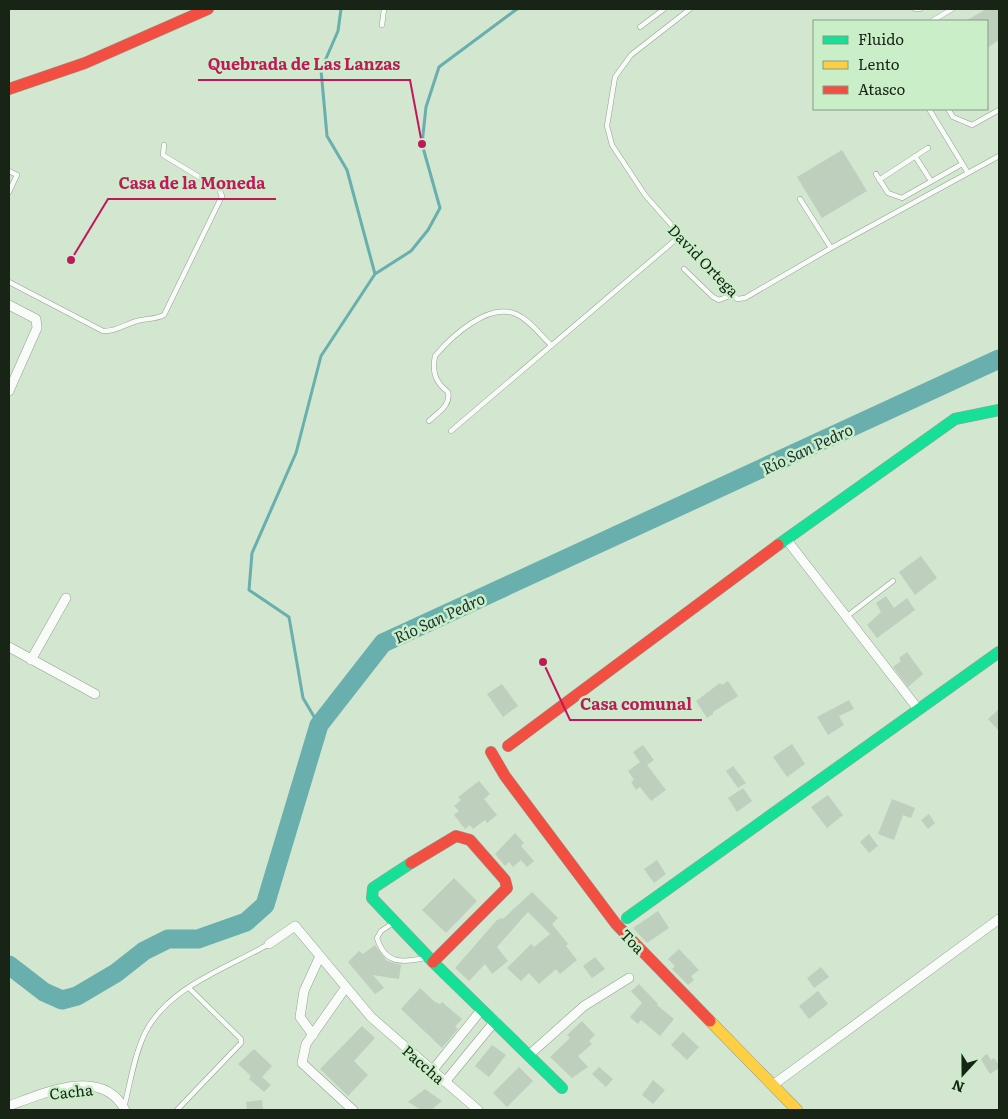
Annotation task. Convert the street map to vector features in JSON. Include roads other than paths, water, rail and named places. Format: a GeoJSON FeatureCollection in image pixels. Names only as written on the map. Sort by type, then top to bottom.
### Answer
{"type":"FeatureCollection","features":[{"type":"Feature","properties":{"kind":"main road"},"geometry":{"type":"LineString","coordinates":[[9,89],[31,83],[138,40],[208,9]]}},
{"type":"Feature","properties":{"kind":"main road"},"geometry":{"type":"LineString","coordinates":[[508,746],[786,540],[955,419],[999,410]]}},
{"type":"Feature","properties":{"kind":"main road"},"geometry":{"type":"LineString","coordinates":[[627,918],[999,652]]}},
{"type":"Feature","properties":{"kind":"main road","name":"Toa"},"geometry":{"type":"LineString","coordinates":[[492,752],[505,776],[616,924],[797,1110]]}},
{"type":"Feature","properties":{"kind":"main road"},"geometry":{"type":"LineString","coordinates":[[431,960],[507,888],[505,880],[470,840],[456,836],[373,888],[371,895],[373,901],[431,960],[562,1088]]}},
{"type":"Feature","properties":{"kind":"street"},"geometry":{"type":"LineString","coordinates":[[9,305],[36,319],[37,328],[9,391]]}},
{"type":"Feature","properties":{"kind":"street"},"geometry":{"type":"LineString","coordinates":[[786,540],[918,709]]}},
{"type":"Feature","properties":{"kind":"street"},"geometry":{"type":"LineString","coordinates":[[31,660],[66,598]]}},
{"type":"Feature","properties":{"kind":"street"},"geometry":{"type":"LineString","coordinates":[[9,647],[95,694]]}},
{"type":"Feature","properties":{"kind":"street"},"geometry":{"type":"LineString","coordinates":[[773,1085],[999,920]]}},
{"type":"Feature","properties":{"kind":"street","name":"Paccha"},"geometry":{"type":"LineString","coordinates":[[269,944],[295,926],[371,1017],[478,1110]]}},
{"type":"Feature","properties":{"kind":"street"},"geometry":{"type":"LineString","coordinates":[[313,1034],[300,1017],[304,991],[320,956]]}},
{"type":"Feature","properties":{"kind":"street"},"geometry":{"type":"LineString","coordinates":[[529,1055],[584,1006],[629,978]]}},
{"type":"Feature","properties":{"kind":"street"},"geometry":{"type":"LineString","coordinates":[[346,987],[306,1044],[302,1063],[353,1110]]}},
{"type":"Feature","properties":{"kind":"street"},"geometry":{"type":"LineString","coordinates":[[432,1071],[482,1009]]}},
{"type":"Feature","properties":{"kind":"street"},"geometry":{"type":"LineString","coordinates":[[445,1082],[495,1021]]}},
{"type":"Feature","properties":{"kind":"street","name":"Cacha"},"geometry":{"type":"LineString","coordinates":[[9,1106],[39,1094],[90,1085],[105,1088],[117,1097],[125,1109]]}},
{"type":"Feature","properties":{"kind":"lane"},"geometry":{"type":"LineString","coordinates":[[382,25],[384,9]]}},
{"type":"Feature","properties":{"kind":"lane"},"geometry":{"type":"LineString","coordinates":[[640,27],[664,9]]}},
{"type":"Feature","properties":{"kind":"lane","name":"David Ortega"},"geometry":{"type":"LineString","coordinates":[[690,9],[631,55],[615,77],[607,126],[612,145],[645,196],[737,299],[744,298],[999,156]]}},
{"type":"Feature","properties":{"kind":"lane"},"geometry":{"type":"LineString","coordinates":[[915,9],[920,9]]}},
{"type":"Feature","properties":{"kind":"lane"},"geometry":{"type":"LineString","coordinates":[[934,20],[952,9]]}},
{"type":"Feature","properties":{"kind":"lane"},"geometry":{"type":"LineString","coordinates":[[930,110],[968,173]]}},
{"type":"Feature","properties":{"kind":"lane"},"geometry":{"type":"LineString","coordinates":[[949,110],[953,117],[972,125],[999,110]]}},
{"type":"Feature","properties":{"kind":"lane"},"geometry":{"type":"LineString","coordinates":[[9,282],[103,331],[110,332],[137,321],[155,320],[164,315],[222,196],[219,189],[163,155],[164,145]]}},
{"type":"Feature","properties":{"kind":"lane"},"geometry":{"type":"LineString","coordinates":[[879,180],[928,148]]}},
{"type":"Feature","properties":{"kind":"lane"},"geometry":{"type":"LineString","coordinates":[[915,156],[931,181]]}},
{"type":"Feature","properties":{"kind":"lane"},"geometry":{"type":"LineString","coordinates":[[876,174],[888,193],[902,198],[962,164]]}},
{"type":"Feature","properties":{"kind":"lane"},"geometry":{"type":"LineString","coordinates":[[9,171],[17,175],[9,192]]}},
{"type":"Feature","properties":{"kind":"lane"},"geometry":{"type":"LineString","coordinates":[[800,199],[831,248]]}},
{"type":"Feature","properties":{"kind":"lane"},"geometry":{"type":"LineString","coordinates":[[451,431],[680,236]]}},
{"type":"Feature","properties":{"kind":"lane"},"geometry":{"type":"LineString","coordinates":[[684,269],[713,297],[719,300],[732,295]]}},
{"type":"Feature","properties":{"kind":"lane"},"geometry":{"type":"LineString","coordinates":[[429,421],[448,404],[449,399],[448,392],[438,385],[434,375],[435,356],[462,328],[480,318],[503,313],[516,314],[551,345]]}},
{"type":"Feature","properties":{"kind":"lane"},"geometry":{"type":"LineString","coordinates":[[846,617],[893,581]]}},
{"type":"Feature","properties":{"kind":"lane"},"geometry":{"type":"LineString","coordinates":[[394,922],[381,931],[377,938],[393,960],[403,962],[431,960]]}},
{"type":"Feature","properties":{"kind":"lane"},"geometry":{"type":"LineString","coordinates":[[125,1109],[145,1034],[162,1011],[189,988],[269,944]]}},
{"type":"Feature","properties":{"kind":"lane"},"geometry":{"type":"LineString","coordinates":[[178,1110],[242,1043],[241,1039],[189,988]]}},
{"type":"Feature","properties":{"kind":"waterway"},"geometry":{"type":"LineString","coordinates":[[341,9],[338,31],[321,70],[327,136],[347,170],[375,274]]}},
{"type":"Feature","properties":{"kind":"waterway"},"geometry":{"type":"LineString","coordinates":[[319,725],[303,698],[289,617],[249,590],[252,553],[296,453],[321,356],[375,274],[411,251],[428,230],[440,208],[422,144],[426,107],[439,67],[517,9]]}},
{"type":"Feature","properties":{"kind":"waterway","name":"Río San Pedro"},"geometry":{"type":"LineString","coordinates":[[9,965],[44,992],[62,1000],[77,996],[116,973],[144,951],[168,939],[198,939],[246,922],[265,905],[319,725],[383,643],[999,359]]}},
{"type":"Feature","properties":{"kind":"place","name":"Quebrada de Las Lanzas"},"geometry":{"type":"Point","coordinates":[422,144]}},
{"type":"Feature","properties":{"kind":"place","name":"Casa de la Moneda"},"geometry":{"type":"Point","coordinates":[71,260]}},
{"type":"Feature","properties":{"kind":"place","name":"Casa comunal"},"geometry":{"type":"Point","coordinates":[543,662]}}]}
